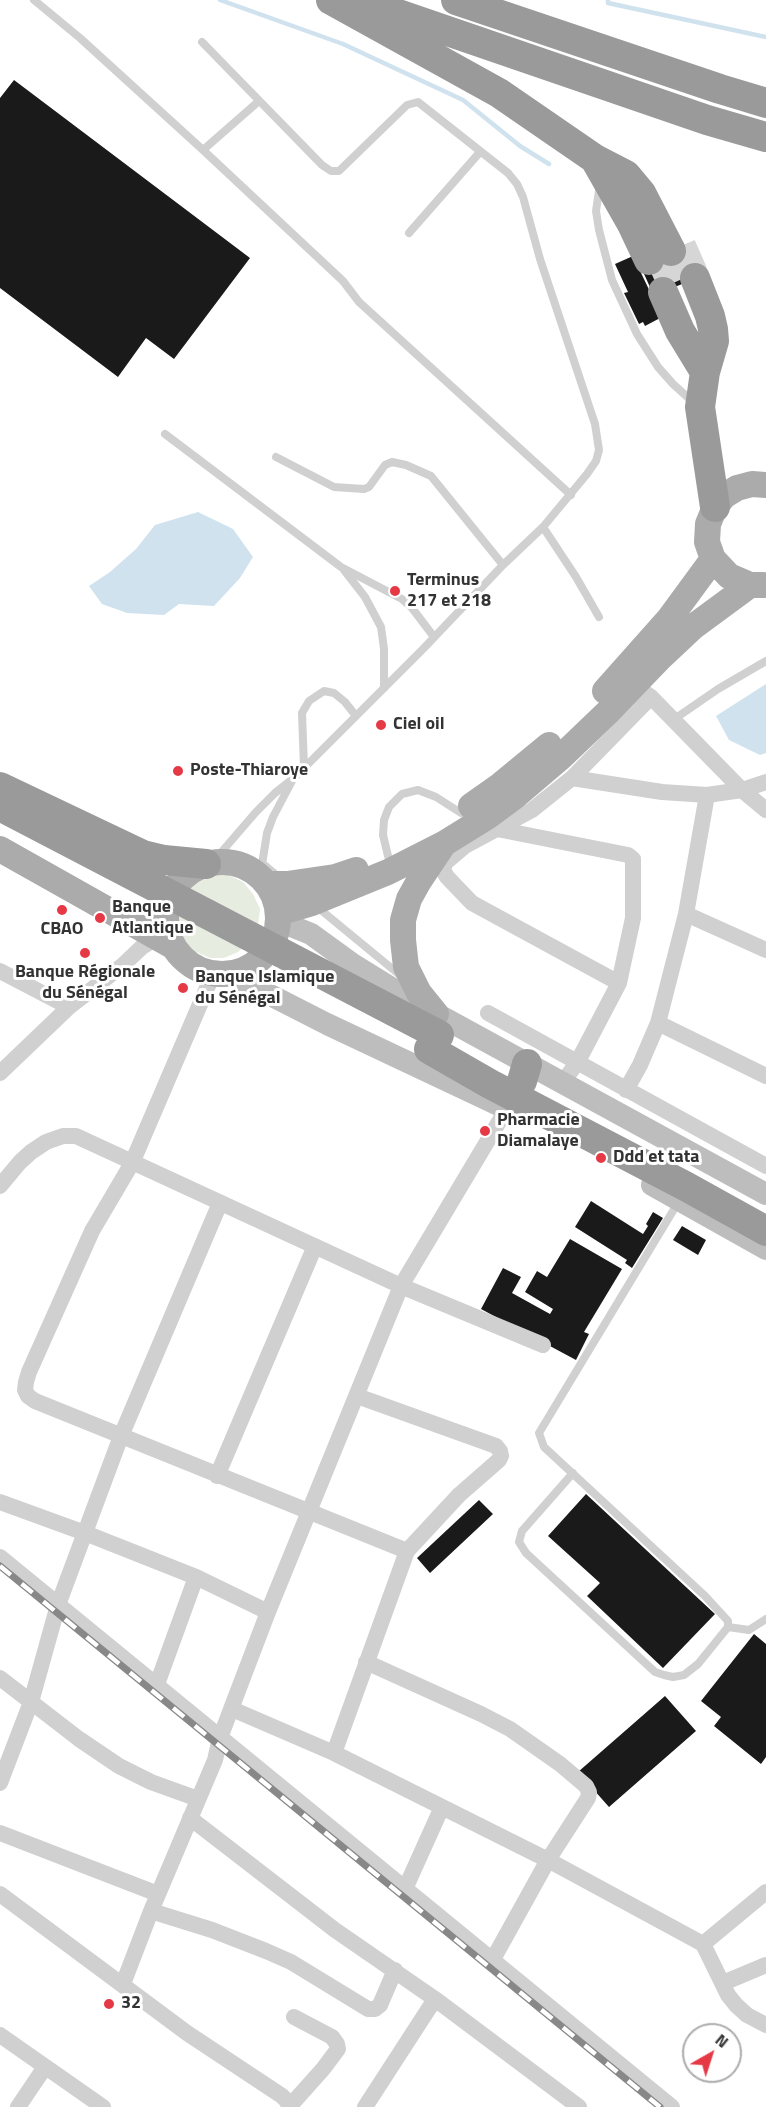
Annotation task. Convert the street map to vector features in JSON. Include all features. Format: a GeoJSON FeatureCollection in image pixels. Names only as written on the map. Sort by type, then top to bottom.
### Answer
{"type":"FeatureCollection","features":[{"type":"Feature","properties":{"kind":"highway"},"geometry":{"type":"LineString","coordinates":[[331,0],[499,93],[598,167],[626,191],[665,253]]}},
{"type":"Feature","properties":{"kind":"highway"},"geometry":{"type":"LineString","coordinates":[[358,0],[696,116],[766,136]]}},
{"type":"Feature","properties":{"kind":"highway"},"geometry":{"type":"LineString","coordinates":[[456,0],[766,103]]}},
{"type":"Feature","properties":{"kind":"highway"},"geometry":{"type":"LineString","coordinates":[[679,285],[680,331],[705,372],[700,407],[715,507]]}},
{"type":"Feature","properties":{"kind":"highway"},"geometry":{"type":"LineString","coordinates":[[0,787],[143,855],[164,860],[209,864]]}},
{"type":"Feature","properties":{"kind":"highway"},"geometry":{"type":"LineString","coordinates":[[0,806],[435,1033],[683,1193],[766,1231]]}},
{"type":"Feature","properties":{"kind":"highway"},"geometry":{"type":"LineString","coordinates":[[0,828],[435,1033]]}},
{"type":"Feature","properties":{"kind":"highway"},"geometry":{"type":"LineString","coordinates":[[517,1087],[766,1209]]}},
{"type":"Feature","properties":{"kind":"main road"},"geometry":{"type":"LineString","coordinates":[[758,585],[729,576],[713,559],[707,542],[708,524],[715,507],[724,496],[737,488],[752,484],[766,485]]}},
{"type":"Feature","properties":{"kind":"main road"},"geometry":{"type":"LineString","coordinates":[[278,917],[274,898],[284,885],[335,878],[388,856],[461,813],[498,787],[601,695],[669,619],[713,559]]}},
{"type":"Feature","properties":{"kind":"main road"},"geometry":{"type":"LineString","coordinates":[[166,939],[167,908],[177,885],[195,869],[209,864],[229,863],[246,867],[284,885],[388,872],[445,843],[487,817],[528,786],[642,691],[693,627],[758,585]]}},
{"type":"Feature","properties":{"kind":"main road"},"geometry":{"type":"LineString","coordinates":[[435,1033],[406,968],[403,920],[409,899],[445,843]]}},
{"type":"Feature","properties":{"kind":"main road"},"geometry":{"type":"LineString","coordinates":[[0,849],[166,939],[184,960],[198,969],[221,974],[244,970],[258,962],[263,956],[276,936],[284,885]]}},
{"type":"Feature","properties":{"kind":"street"},"geometry":{"type":"LineString","coordinates":[[619,983],[472,903],[442,870],[445,863],[465,846],[532,810],[572,778],[642,691],[741,790],[766,810]]}},
{"type":"Feature","properties":{"kind":"street"},"geometry":{"type":"LineString","coordinates":[[572,778],[662,792],[707,795],[741,790],[766,782]]}},
{"type":"Feature","properties":{"kind":"street"},"geometry":{"type":"LineString","coordinates":[[626,1090],[640,1065],[658,1023],[686,914],[707,795]]}},
{"type":"Feature","properties":{"kind":"street"},"geometry":{"type":"LineString","coordinates":[[497,829],[628,855],[633,859],[633,918],[619,983],[577,1063],[562,1083]]}},
{"type":"Feature","properties":{"kind":"street"},"geometry":{"type":"LineString","coordinates":[[686,914],[766,950]]}},
{"type":"Feature","properties":{"kind":"street"},"geometry":{"type":"LineString","coordinates":[[278,917],[311,934],[372,976],[435,1033]]}},
{"type":"Feature","properties":{"kind":"street"},"geometry":{"type":"LineString","coordinates":[[1,1069],[69,1007],[123,965],[142,947],[166,939]]}},
{"type":"Feature","properties":{"kind":"street"},"geometry":{"type":"LineString","coordinates":[[0,971],[69,1007]]}},
{"type":"Feature","properties":{"kind":"street"},"geometry":{"type":"LineString","coordinates":[[407,1551],[35,1401],[28,1396],[25,1390],[26,1382],[93,1231],[132,1162],[206,993],[221,974],[517,1087],[562,1083],[766,1194]]}},
{"type":"Feature","properties":{"kind":"street"},"geometry":{"type":"LineString","coordinates":[[488,1013],[766,1166]]}},
{"type":"Feature","properties":{"kind":"street"},"geometry":{"type":"LineString","coordinates":[[658,1023],[766,1076]]}},
{"type":"Feature","properties":{"kind":"street"},"geometry":{"type":"LineString","coordinates":[[123,1984],[151,1911],[215,1760],[220,1738],[268,1612],[401,1286],[517,1087]]}},
{"type":"Feature","properties":{"kind":"street"},"geometry":{"type":"LineString","coordinates":[[0,1186],[20,1162],[46,1142],[63,1136],[76,1136],[401,1286],[543,1345]]}},
{"type":"Feature","properties":{"kind":"street"},"geometry":{"type":"LineString","coordinates":[[683,1193],[766,1249]]}},
{"type":"Feature","properties":{"kind":"street"},"geometry":{"type":"LineString","coordinates":[[0,1783],[32,1702],[58,1605],[121,1436],[220,1203]]}},
{"type":"Feature","properties":{"kind":"street"},"geometry":{"type":"LineString","coordinates":[[217,1476],[315,1246]]}},
{"type":"Feature","properties":{"kind":"street"},"geometry":{"type":"LineString","coordinates":[[334,1752],[407,1551],[459,1495],[499,1460],[500,1451],[496,1446],[357,1396]]}},
{"type":"Feature","properties":{"kind":"street"},"geometry":{"type":"LineString","coordinates":[[0,1502],[85,1533],[196,1578],[268,1612]]}},
{"type":"Feature","properties":{"kind":"street"},"geometry":{"type":"LineString","coordinates":[[0,1557],[672,2107]]}},
{"type":"Feature","properties":{"kind":"street"},"geometry":{"type":"LineString","coordinates":[[156,1687],[196,1578]]}},
{"type":"Feature","properties":{"kind":"street"},"geometry":{"type":"LineString","coordinates":[[366,1662],[472,1709],[510,1729],[551,1757],[586,1786],[589,1792],[588,1798],[548,1860],[492,1961]]}},
{"type":"Feature","properties":{"kind":"street"},"geometry":{"type":"LineString","coordinates":[[0,1678],[7,1686],[118,1766],[151,1782],[198,1799]]}},
{"type":"Feature","properties":{"kind":"street"},"geometry":{"type":"LineString","coordinates":[[232,1709],[334,1752],[548,1860],[704,1944],[736,2005],[747,2015],[766,2025]]}},
{"type":"Feature","properties":{"kind":"street"},"geometry":{"type":"LineString","coordinates":[[405,1889],[442,1807]]}},
{"type":"Feature","properties":{"kind":"street"},"geometry":{"type":"LineString","coordinates":[[190,1818],[335,1930],[435,1999],[575,2106]]}},
{"type":"Feature","properties":{"kind":"street"},"geometry":{"type":"LineString","coordinates":[[0,1833],[159,1894]]}},
{"type":"Feature","properties":{"kind":"street"},"geometry":{"type":"LineString","coordinates":[[704,1944],[766,1892]]}},
{"type":"Feature","properties":{"kind":"street"},"geometry":{"type":"LineString","coordinates":[[0,1894],[188,2033],[282,2096],[289,2107],[338,2049],[332,2037],[294,2017]]}},
{"type":"Feature","properties":{"kind":"street"},"geometry":{"type":"LineString","coordinates":[[151,1911],[212,1930],[291,1962],[368,2010],[380,2005],[395,1970]]}},
{"type":"Feature","properties":{"kind":"street"},"geometry":{"type":"LineString","coordinates":[[723,1983],[766,1965]]}},
{"type":"Feature","properties":{"kind":"street"},"geometry":{"type":"LineString","coordinates":[[365,2107],[435,1999]]}},
{"type":"Feature","properties":{"kind":"street"},"geometry":{"type":"LineString","coordinates":[[0,2035],[103,2107]]}},
{"type":"Feature","properties":{"kind":"street"},"geometry":{"type":"LineString","coordinates":[[18,2107],[45,2067]]}},
{"type":"Feature","properties":{"kind":"lane"},"geometry":{"type":"LineString","coordinates":[[34,0],[80,38],[203,150],[343,281],[359,302],[571,495]]}},
{"type":"Feature","properties":{"kind":"lane"},"geometry":{"type":"LineString","coordinates":[[202,42],[321,165],[331,171],[339,171],[410,103],[418,102],[508,173],[520,190],[540,259],[595,424],[599,450],[596,461],[543,527],[294,778],[250,818],[209,864]]}},
{"type":"Feature","properties":{"kind":"lane"},"geometry":{"type":"LineString","coordinates":[[203,150],[259,100]]}},
{"type":"Feature","properties":{"kind":"lane"},"geometry":{"type":"LineString","coordinates":[[409,233],[480,152]]}},
{"type":"Feature","properties":{"kind":"lane"},"geometry":{"type":"LineString","coordinates":[[598,167],[596,211],[612,280],[637,334],[658,368],[700,407]]}},
{"type":"Feature","properties":{"kind":"lane"},"geometry":{"type":"LineString","coordinates":[[165,434],[341,567],[402,599],[412,608],[434,637]]}},
{"type":"Feature","properties":{"kind":"lane"},"geometry":{"type":"LineString","coordinates":[[276,457],[334,487],[364,489],[369,487],[385,465],[392,462],[406,465],[431,476],[503,565]]}},
{"type":"Feature","properties":{"kind":"lane"},"geometry":{"type":"LineString","coordinates":[[543,527],[576,577],[598,617]]}},
{"type":"Feature","properties":{"kind":"lane"},"geometry":{"type":"LineString","coordinates":[[341,567],[365,597],[381,627],[384,649],[384,688]]}},
{"type":"Feature","properties":{"kind":"lane"},"geometry":{"type":"LineString","coordinates":[[673,720],[718,689],[766,661]]}},
{"type":"Feature","properties":{"kind":"lane"},"geometry":{"type":"LineString","coordinates":[[304,767],[302,713],[309,701],[324,691],[333,693],[345,702],[356,716]]}},
{"type":"Feature","properties":{"kind":"lane"},"geometry":{"type":"LineString","coordinates":[[294,778],[267,833],[284,885],[390,966],[419,993]]}},
{"type":"Feature","properties":{"kind":"lane"},"geometry":{"type":"LineString","coordinates":[[388,856],[383,835],[384,820],[389,807],[402,794],[418,790],[436,797],[461,813]]}},
{"type":"Feature","properties":{"kind":"lane"},"geometry":{"type":"LineString","coordinates":[[573,1473],[522,1532],[519,1542],[526,1553],[655,1672],[673,1677],[684,1675],[699,1664],[729,1627],[728,1621],[705,1596],[573,1473],[544,1447],[538,1432],[683,1193]]}},
{"type":"Feature","properties":{"kind":"lane"},"geometry":{"type":"LineString","coordinates":[[729,1627],[749,1630],[766,1619]]}},
{"type":"Feature","properties":{"kind":"shaded area"},"geometry":{"type":"Polygon","coordinates":[[[211,874],[226,874],[243,882],[253,894],[260,909],[258,925],[249,941],[238,952],[224,958],[210,958],[185,944],[175,919],[179,902],[189,888],[211,874]]]}},
{"type":"Feature","properties":{"kind":"water"},"geometry":{"type":"Polygon","coordinates":[[[198,512],[233,529],[253,557],[240,578],[214,606],[179,604],[164,615],[127,613],[102,604],[89,586],[110,572],[136,549],[155,525],[198,512]]]}},
{"type":"Feature","properties":{"kind":"water"},"geometry":{"type":"Polygon","coordinates":[[[766,684],[766,753],[760,755],[729,740],[716,716],[766,684]]]}},
{"type":"Feature","properties":{"kind":"building"},"geometry":{"type":"Polygon","coordinates":[[[14,80],[250,258],[174,359],[146,338],[118,377],[0,288],[0,98],[14,80]]]}},
{"type":"Feature","properties":{"kind":"building"},"geometry":{"type":"Polygon","coordinates":[[[689,243],[703,275],[654,296],[640,265],[689,243]]]}},
{"type":"Feature","properties":{"kind":"building"},"geometry":{"type":"Polygon","coordinates":[[[633,256],[662,317],[645,326],[643,322],[639,324],[624,293],[628,292],[615,264],[633,256]]]}},
{"type":"Feature","properties":{"kind":"building"},"geometry":{"type":"Polygon","coordinates":[[[591,1201],[643,1234],[653,1212],[663,1218],[632,1268],[625,1263],[627,1260],[575,1227],[591,1201]]]}},
{"type":"Feature","properties":{"kind":"building"},"geometry":{"type":"Polygon","coordinates":[[[682,1226],[706,1240],[698,1255],[673,1240],[682,1226]]]}},
{"type":"Feature","properties":{"kind":"building"},"geometry":{"type":"Polygon","coordinates":[[[570,1239],[622,1269],[584,1332],[589,1334],[576,1360],[481,1309],[503,1268],[521,1277],[512,1293],[550,1314],[553,1309],[525,1292],[537,1271],[547,1277],[570,1239]]]}},
{"type":"Feature","properties":{"kind":"building"},"geometry":{"type":"Polygon","coordinates":[[[586,1494],[715,1614],[663,1668],[587,1596],[600,1583],[548,1536],[586,1494]]]}},
{"type":"Feature","properties":{"kind":"building"},"geometry":{"type":"Polygon","coordinates":[[[479,1500],[493,1514],[430,1573],[417,1558],[479,1500]]]}},
{"type":"Feature","properties":{"kind":"building"},"geometry":{"type":"Polygon","coordinates":[[[754,1634],[766,1644],[766,1757],[761,1764],[714,1726],[721,1717],[701,1701],[754,1634]]]}},
{"type":"Feature","properties":{"kind":"building"},"geometry":{"type":"Polygon","coordinates":[[[665,1696],[696,1731],[609,1807],[578,1772],[665,1696]]]}},
{"type":"Feature","properties":{"kind":"waterway"},"geometry":{"type":"LineString","coordinates":[[220,0],[343,44],[463,100],[520,146],[549,164]]}},
{"type":"Feature","properties":{"kind":"waterway"},"geometry":{"type":"LineString","coordinates":[[608,0],[608,3],[766,37]]}},
{"type":"Feature","properties":{"kind":"tunnel"},"geometry":{"type":"LineString","coordinates":[[681,246],[695,278]]}},
{"type":"Feature","properties":{"kind":"tunnel"},"geometry":{"type":"LineString","coordinates":[[660,256],[674,287]]}},
{"type":"Feature","properties":{"kind":"railway"},"geometry":{"type":"LineString","coordinates":[[0,1566],[660,2107]]}},
{"type":"Feature","properties":{"kind":"place","name":"Terminus 217 et 218"},"geometry":{"type":"Point","coordinates":[395,591]}},
{"type":"Feature","properties":{"kind":"place","name":"Ciel oil"},"geometry":{"type":"Point","coordinates":[381,725]}},
{"type":"Feature","properties":{"kind":"place","name":"Poste-Thiaroye"},"geometry":{"type":"Point","coordinates":[178,771]}},
{"type":"Feature","properties":{"kind":"place","name":"CBAO"},"geometry":{"type":"Point","coordinates":[62,910]}},
{"type":"Feature","properties":{"kind":"place","name":"Banque Atlantique"},"geometry":{"type":"Point","coordinates":[100,918]}},
{"type":"Feature","properties":{"kind":"place","name":"Banque Régionale du Sénégal"},"geometry":{"type":"Point","coordinates":[85,953]}},
{"type":"Feature","properties":{"kind":"place","name":"Banque Islamique du Sénégal"},"geometry":{"type":"Point","coordinates":[183,988]}},
{"type":"Feature","properties":{"kind":"place","name":"Pharmacie Diamalaye"},"geometry":{"type":"Point","coordinates":[485,1131]}},
{"type":"Feature","properties":{"kind":"place","name":"Ddd et tata"},"geometry":{"type":"Point","coordinates":[601,1158]}},
{"type":"Feature","properties":{"kind":"place","name":"32"},"geometry":{"type":"Point","coordinates":[109,2004]}}]}
